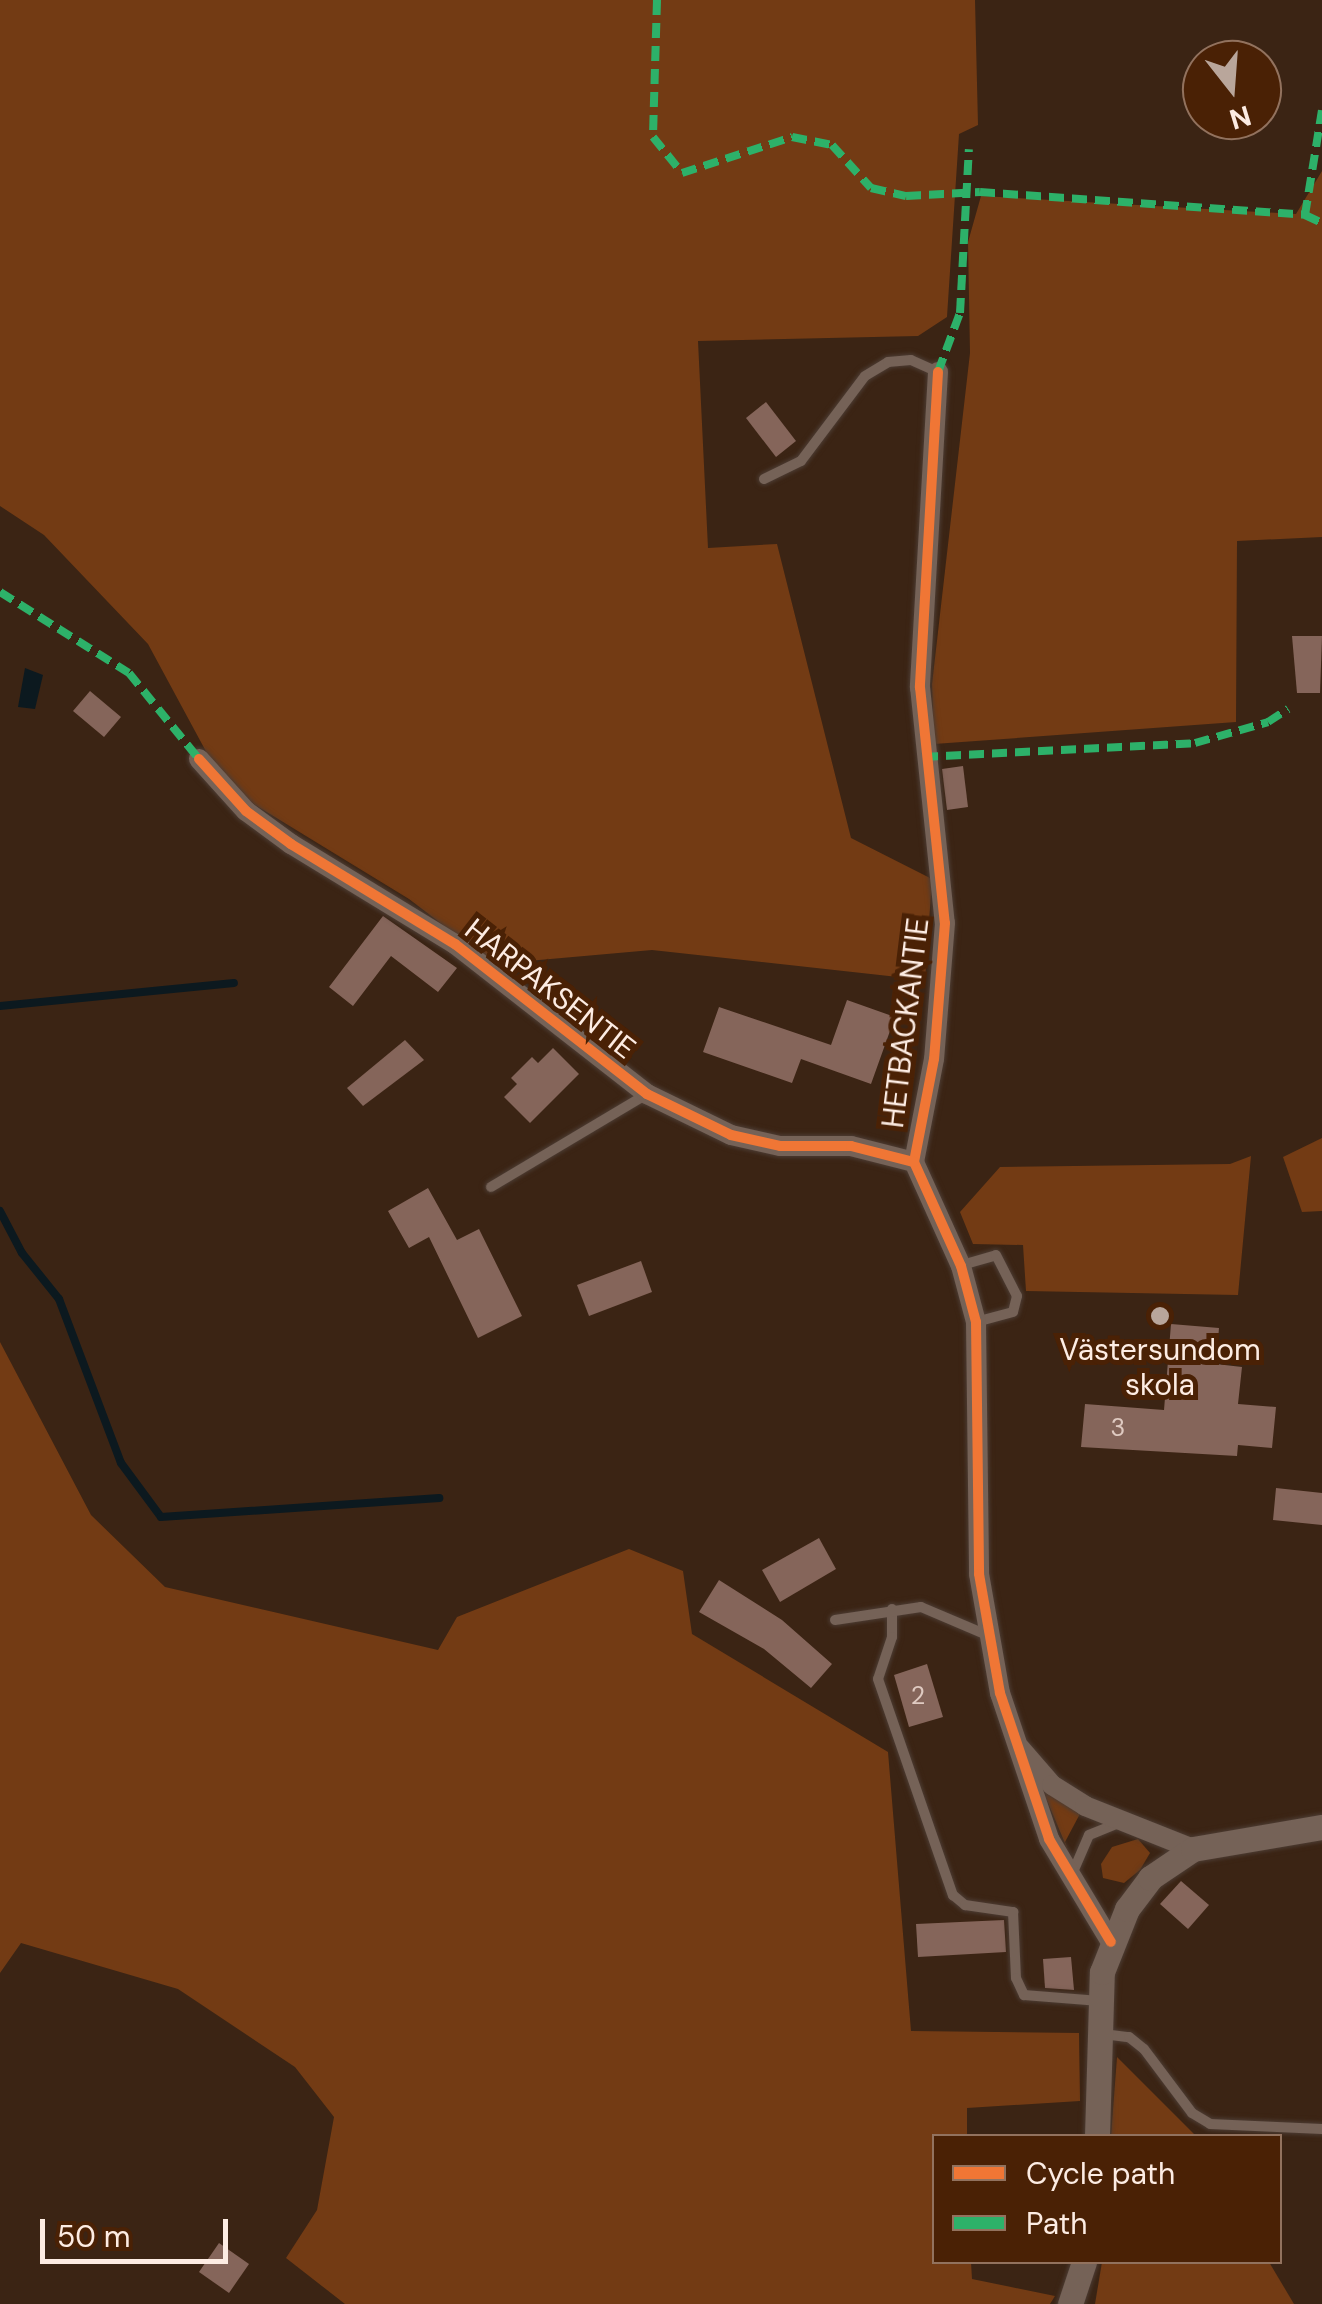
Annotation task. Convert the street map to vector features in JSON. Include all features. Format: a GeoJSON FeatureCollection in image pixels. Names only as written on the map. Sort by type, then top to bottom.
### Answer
{"type":"FeatureCollection","features":[{"type":"Feature","properties":{"kind":"street","name":"HETBACKANTIE"},"geometry":{"type":"LineString","coordinates":[[938,372],[920,686],[945,923],[934,1059],[914,1162],[961,1266],[976,1322],[978,1574],[986,1635],[1048,1839],[1111,1942]]}},
{"type":"Feature","properties":{"kind":"street","name":"HARPAKSENTIE"},"geometry":{"type":"LineString","coordinates":[[199,759],[246,811],[291,844],[456,944],[647,1094],[731,1135],[780,1146],[851,1146],[914,1162]]}},
{"type":"Feature","properties":{"kind":"street","name":"HETBACKANTIE"},"geometry":{"type":"LineString","coordinates":[[1016,1743],[1052,1785],[1119,1823],[1193,1849]]}},
{"type":"Feature","properties":{"kind":"street"},"geometry":{"type":"LineString","coordinates":[[1098,2134],[1101,2001],[1111,1942],[1150,1878],[1193,1849],[1322,1827]]}},
{"type":"Feature","properties":{"kind":"street"},"geometry":{"type":"LineString","coordinates":[[1070,2304],[1083,2264]]}},
{"type":"Feature","properties":{"kind":"lane"},"geometry":{"type":"LineString","coordinates":[[764,479],[801,461],[848,393],[876,369],[911,360],[938,372]]}},
{"type":"Feature","properties":{"kind":"lane"},"geometry":{"type":"LineString","coordinates":[[491,1188],[647,1094]]}},
{"type":"Feature","properties":{"kind":"lane"},"geometry":{"type":"LineString","coordinates":[[961,1266],[996,1254],[1016,1296],[1013,1312],[976,1322]]}},
{"type":"Feature","properties":{"kind":"lane"},"geometry":{"type":"LineString","coordinates":[[834,1620],[892,1609],[951,1615],[986,1635]]}},
{"type":"Feature","properties":{"kind":"lane"},"geometry":{"type":"LineString","coordinates":[[892,1609],[892,1637],[878,1679],[953,1894],[965,1905],[1013,1912],[1016,1978],[1024,1995],[1101,2001]]}},
{"type":"Feature","properties":{"kind":"lane"},"geometry":{"type":"LineString","coordinates":[[1072,1876],[1089,1836],[1119,1823]]}},
{"type":"Feature","properties":{"kind":"lane"},"geometry":{"type":"LineString","coordinates":[[1100,2034],[1129,2037],[1144,2049],[1192,2113],[1210,2124],[1322,2128]]}},
{"type":"Feature","properties":{"kind":"shaded area"},"geometry":{"type":"Polygon","coordinates":[[[0,0],[975,0],[978,125],[959,134],[947,317],[918,336],[698,341],[708,548],[777,544],[851,838],[932,879],[925,980],[652,950],[494,964],[409,899],[252,803],[209,757],[148,644],[44,535],[0,506],[0,0]]]}},
{"type":"Feature","properties":{"kind":"shaded area"},"geometry":{"type":"Polygon","coordinates":[[[1322,171],[1322,537],[1237,541],[1236,722],[934,744],[932,684],[970,353],[968,242],[981,196],[1296,214],[1322,171]]]}},
{"type":"Feature","properties":{"kind":"shaded area"},"geometry":{"type":"Polygon","coordinates":[[[25,668],[43,675],[35,709],[18,707],[25,668]]]}},
{"type":"Feature","properties":{"kind":"shaded area"},"geometry":{"type":"Polygon","coordinates":[[[1322,1138],[1322,1211],[1302,1212],[1283,1157],[1322,1138]]]}},
{"type":"Feature","properties":{"kind":"shaded area"},"geometry":{"type":"Polygon","coordinates":[[[1251,1156],[1238,1295],[1026,1291],[1023,1245],[973,1244],[960,1212],[1000,1167],[1230,1164],[1251,1156]]]}},
{"type":"Feature","properties":{"kind":"shaded area"},"geometry":{"type":"Polygon","coordinates":[[[0,1342],[91,1515],[165,1587],[438,1650],[457,1617],[629,1549],[683,1571],[692,1634],[888,1752],[911,2031],[1079,2033],[1080,2101],[967,2108],[967,2134],[932,2134],[932,2264],[971,2264],[972,2279],[1055,2296],[1050,2304],[345,2304],[286,2258],[317,2210],[334,2117],[295,2067],[178,1989],[21,1943],[0,1973],[0,1342]]]}},
{"type":"Feature","properties":{"kind":"shaded area"},"geometry":{"type":"Polygon","coordinates":[[[1036,1774],[1082,1810],[1065,1842],[1069,1853],[1036,1774]]]}},
{"type":"Feature","properties":{"kind":"shaded area"},"geometry":{"type":"Polygon","coordinates":[[[1138,1839],[1150,1853],[1140,1870],[1124,1883],[1103,1878],[1101,1864],[1112,1847],[1138,1839]]]}},
{"type":"Feature","properties":{"kind":"shaded area"},"geometry":{"type":"Polygon","coordinates":[[[1117,2057],[1194,2134],[1111,2134],[1117,2057]]]}},
{"type":"Feature","properties":{"kind":"shaded area"},"geometry":{"type":"Polygon","coordinates":[[[1102,2264],[1270,2264],[1294,2304],[1095,2304],[1102,2264]]]}},
{"type":"Feature","properties":{"kind":"building"},"geometry":{"type":"Polygon","coordinates":[[[766,402],[796,441],[776,457],[746,418],[766,402]]]}},
{"type":"Feature","properties":{"kind":"building"},"geometry":{"type":"Polygon","coordinates":[[[1292,636],[1322,636],[1320,693],[1297,693],[1292,636]]]}},
{"type":"Feature","properties":{"kind":"building"},"geometry":{"type":"Polygon","coordinates":[[[90,691],[121,717],[104,737],[73,711],[90,691]]]}},
{"type":"Feature","properties":{"kind":"building"},"geometry":{"type":"Polygon","coordinates":[[[963,766],[968,807],[947,810],[942,769],[963,766]]]}},
{"type":"Feature","properties":{"kind":"building"},"geometry":{"type":"Polygon","coordinates":[[[383,916],[457,968],[438,992],[391,956],[353,1006],[329,987],[383,916]]]}},
{"type":"Feature","properties":{"kind":"building"},"geometry":{"type":"Polygon","coordinates":[[[847,1000],[895,1017],[871,1084],[801,1059],[792,1083],[703,1052],[719,1007],[831,1045],[847,1000]]]}},
{"type":"Feature","properties":{"kind":"building"},"geometry":{"type":"Polygon","coordinates":[[[405,1040],[424,1060],[363,1106],[347,1088],[405,1040]]]}},
{"type":"Feature","properties":{"kind":"building"},"geometry":{"type":"Polygon","coordinates":[[[553,1048],[579,1074],[530,1123],[504,1097],[517,1084],[511,1078],[532,1057],[538,1063],[553,1048]]]}},
{"type":"Feature","properties":{"kind":"building"},"geometry":{"type":"Polygon","coordinates":[[[428,1188],[457,1240],[479,1229],[522,1316],[478,1338],[429,1237],[409,1248],[388,1211],[428,1188]]]}},
{"type":"Feature","properties":{"kind":"building"},"geometry":{"type":"Polygon","coordinates":[[[641,1261],[652,1292],[589,1316],[577,1285],[641,1261]]]}},
{"type":"Feature","properties":{"kind":"building"},"geometry":{"type":"Polygon","coordinates":[[[1171,1324],[1219,1328],[1216,1364],[1242,1367],[1238,1404],[1276,1407],[1272,1448],[1238,1445],[1237,1456],[1081,1447],[1085,1404],[1164,1410],[1171,1324]]]}},
{"type":"Feature","properties":{"kind":"building"},"geometry":{"type":"Polygon","coordinates":[[[1276,1488],[1322,1493],[1322,1525],[1273,1520],[1276,1488]]]}},
{"type":"Feature","properties":{"kind":"building"},"geometry":{"type":"Polygon","coordinates":[[[819,1538],[836,1569],[780,1602],[762,1570],[819,1538]]]}},
{"type":"Feature","properties":{"kind":"building"},"geometry":{"type":"Polygon","coordinates":[[[719,1580],[782,1620],[832,1664],[811,1688],[764,1649],[699,1612],[719,1580]]]}},
{"type":"Feature","properties":{"kind":"building"},"geometry":{"type":"Polygon","coordinates":[[[927,1664],[943,1717],[909,1727],[894,1675],[927,1664]]]}},
{"type":"Feature","properties":{"kind":"building"},"geometry":{"type":"Polygon","coordinates":[[[1181,1881],[1209,1905],[1188,1929],[1160,1904],[1181,1881]]]}},
{"type":"Feature","properties":{"kind":"building"},"geometry":{"type":"Polygon","coordinates":[[[1004,1920],[1006,1952],[918,1957],[916,1924],[1004,1920]]]}},
{"type":"Feature","properties":{"kind":"building"},"geometry":{"type":"Polygon","coordinates":[[[1071,1957],[1074,1990],[1045,1988],[1043,1959],[1071,1957]]]}},
{"type":"Feature","properties":{"kind":"building"},"geometry":{"type":"Polygon","coordinates":[[[219,2243],[249,2264],[229,2293],[199,2272],[219,2243]]]}},
{"type":"Feature","properties":{"kind":"waterway"},"geometry":{"type":"LineString","coordinates":[[0,1006],[234,983]]}},
{"type":"Feature","properties":{"kind":"waterway"},"geometry":{"type":"LineString","coordinates":[[0,1211],[22,1253],[59,1299],[121,1463],[161,1517],[439,1498]]}},
{"type":"Feature","properties":{"kind":"marked path"},"geometry":{"type":"LineString","coordinates":[[657,0],[653,137],[682,173],[792,137],[832,145],[871,188],[906,196],[980,192],[1305,215],[1322,223]]}},
{"type":"Feature","properties":{"kind":"marked path"},"geometry":{"type":"LineString","coordinates":[[1305,215],[1322,110]]}},
{"type":"Feature","properties":{"kind":"marked path"},"geometry":{"type":"LineString","coordinates":[[938,372],[960,313],[969,149]]}},
{"type":"Feature","properties":{"kind":"marked path"},"geometry":{"type":"LineString","coordinates":[[0,592],[129,673],[199,759]]}},
{"type":"Feature","properties":{"kind":"marked path"},"geometry":{"type":"LineString","coordinates":[[923,757],[1195,743],[1268,722],[1288,709]]}},
{"type":"Feature","properties":{"kind":"cycle path"},"geometry":{"type":"LineString","coordinates":[[938,372],[920,687],[945,923],[934,1059],[914,1162],[961,1266],[976,1322],[979,1574],[1000,1693],[1049,1839],[1111,1942]]}},
{"type":"Feature","properties":{"kind":"cycle path"},"geometry":{"type":"LineString","coordinates":[[199,759],[246,811],[291,844],[455,944],[647,1094],[731,1135],[780,1146],[851,1146],[914,1162]]}},
{"type":"Feature","properties":{"kind":"place","name":"Västersundom skola"},"geometry":{"type":"Point","coordinates":[1160,1316]}}]}
